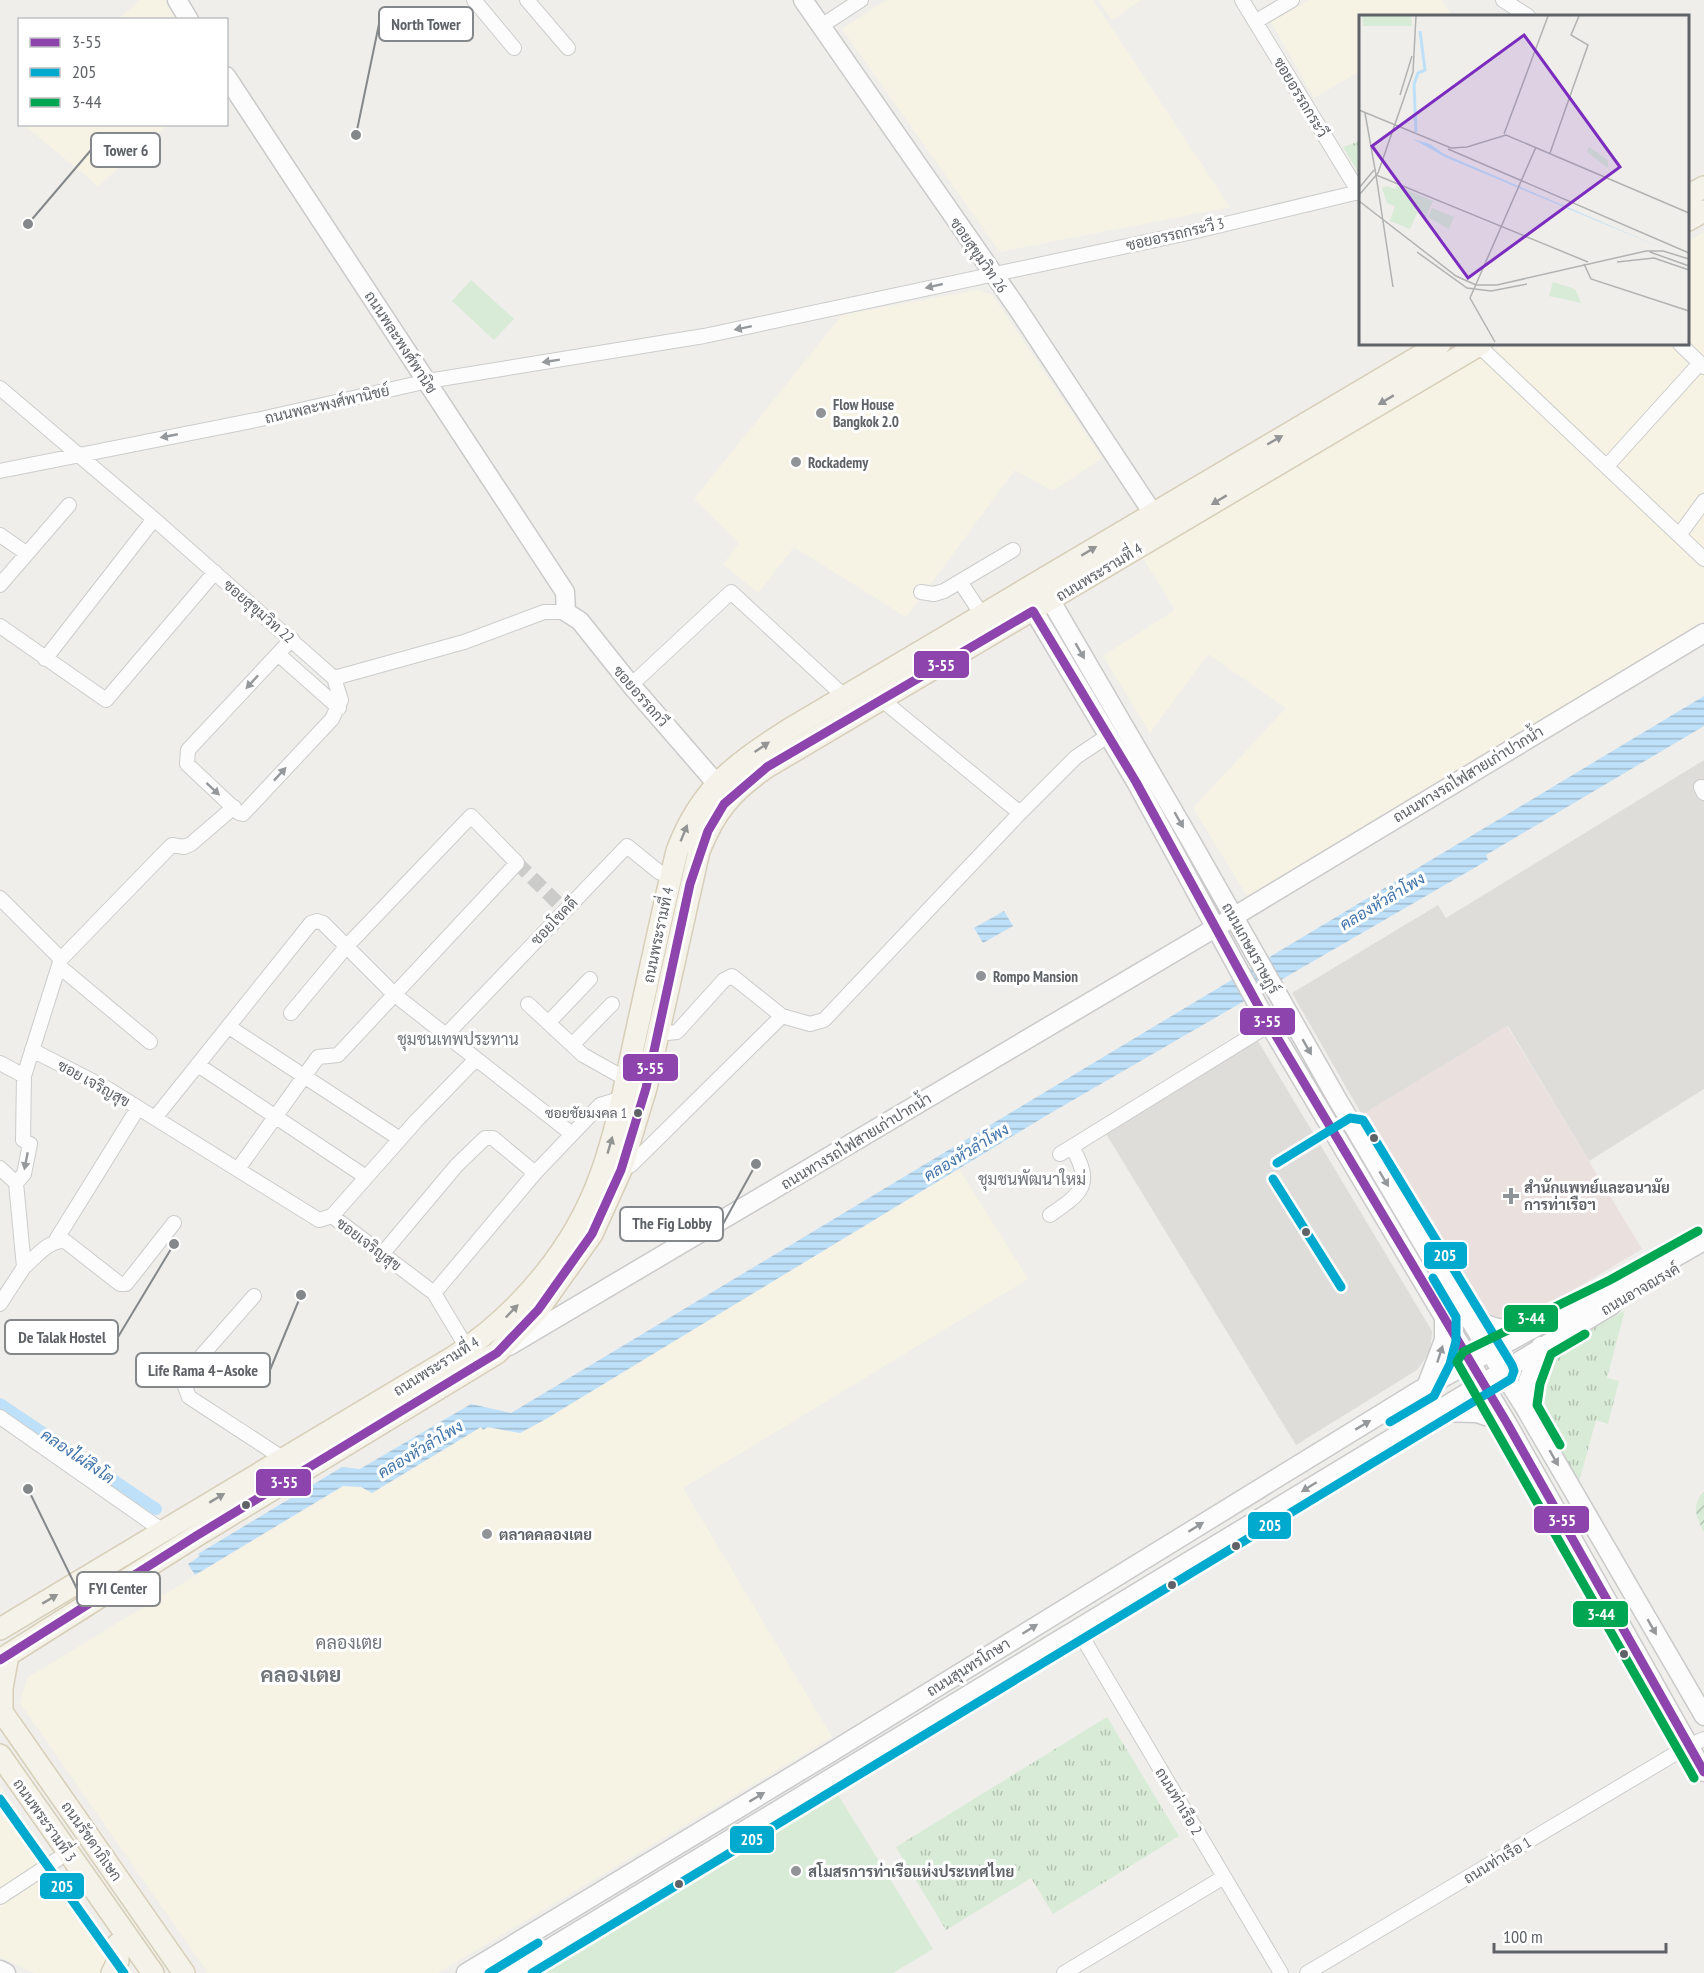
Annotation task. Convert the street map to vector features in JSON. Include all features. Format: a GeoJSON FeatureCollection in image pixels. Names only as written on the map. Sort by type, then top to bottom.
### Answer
{"type":"FeatureCollection","features":[{"type":"Feature","properties":{"kind":"main road"},"geometry":{"type":"LineString","coordinates":[[1689,195],[1704,187]]}},
{"type":"Feature","properties":{"kind":"main road"},"geometry":{"type":"LineString","coordinates":[[1689,219],[1704,211]]}},
{"type":"Feature","properties":{"kind":"main road","name":"ถนนพระรามที่ 4"},"geometry":{"type":"LineString","coordinates":[[0,1629],[467,1348],[515,1307],[545,1272],[577,1225],[600,1177],[625,1089],[670,877],[686,826],[716,783],[755,751],[1152,512],[1438,345]]}},
{"type":"Feature","properties":{"kind":"main road","name":"ถนนพระรามที่ 4"},"geometry":{"type":"LineString","coordinates":[[4,1658],[196,1536],[497,1353],[538,1310],[574,1263],[592,1234],[621,1170],[646,1088],[690,884],[708,829],[730,795],[767,767],[1042,606],[1468,347]]}},
{"type":"Feature","properties":{"kind":"main road"},"geometry":{"type":"LineString","coordinates":[[1,1717],[4,1658]]}},
{"type":"Feature","properties":{"kind":"main road","name":"ถนนพระรามที่ 3"},"geometry":{"type":"LineString","coordinates":[[1,1717],[170,1973]]}},
{"type":"Feature","properties":{"kind":"main road","name":"ถนนรัชดาภิเษก"},"geometry":{"type":"LineString","coordinates":[[1,1717],[184,1973]]}},
{"type":"Feature","properties":{"kind":"main road","name":"ถนนพระรามที่ 3"},"geometry":{"type":"LineString","coordinates":[[0,1755],[153,1973]]}},
{"type":"Feature","properties":{"kind":"main road"},"geometry":{"type":"LineString","coordinates":[[0,1778],[139,1973]]}},
{"type":"Feature","properties":{"kind":"main road"},"geometry":{"type":"LineString","coordinates":[[112,1973],[118,1962],[118,1944]]}},
{"type":"Feature","properties":{"kind":"street"},"geometry":{"type":"LineString","coordinates":[[177,0],[188,18]]}},
{"type":"Feature","properties":{"kind":"street"},"geometry":{"type":"LineString","coordinates":[[474,0],[514,48]]}},
{"type":"Feature","properties":{"kind":"street"},"geometry":{"type":"LineString","coordinates":[[527,0],[568,48]]}},
{"type":"Feature","properties":{"kind":"street","name":"ซอยสุขุมวิท 26"},"geometry":{"type":"LineString","coordinates":[[803,0],[1152,512]]}},
{"type":"Feature","properties":{"kind":"street"},"geometry":{"type":"LineString","coordinates":[[821,26],[861,0]]}},
{"type":"Feature","properties":{"kind":"street","name":"ซอยอรรถกระวี"},"geometry":{"type":"LineString","coordinates":[[1242,0],[1359,191]]}},
{"type":"Feature","properties":{"kind":"street"},"geometry":{"type":"LineString","coordinates":[[1255,22],[1292,0]]}},
{"type":"Feature","properties":{"kind":"street"},"geometry":{"type":"LineString","coordinates":[[1503,0],[1526,15]]}},
{"type":"Feature","properties":{"kind":"street","name":"ถนนพละพงศ์พานิช"},"geometry":{"type":"LineString","coordinates":[[228,79],[565,592],[566,612]]}},
{"type":"Feature","properties":{"kind":"street","name":"ซอยอรรถกระวี 3"},"geometry":{"type":"LineString","coordinates":[[428,381],[704,336],[991,273],[1188,233],[1359,193]]}},
{"type":"Feature","properties":{"kind":"street"},"geometry":{"type":"LineString","coordinates":[[1607,466],[1702,365],[1681,345]]}},
{"type":"Feature","properties":{"kind":"street"},"geometry":{"type":"LineString","coordinates":[[1468,347],[1607,466],[1704,559]]}},
{"type":"Feature","properties":{"kind":"street","name":"ถนนพละพงศ์พานิชย์"},"geometry":{"type":"LineString","coordinates":[[0,471],[428,381]]}},
{"type":"Feature","properties":{"kind":"street","name":"ซอยสุขุมวิท 22"},"geometry":{"type":"LineString","coordinates":[[0,387],[292,639],[334,678]]}},
{"type":"Feature","properties":{"kind":"street"},"geometry":{"type":"LineString","coordinates":[[1680,534],[1704,501]]}},
{"type":"Feature","properties":{"kind":"street"},"geometry":{"type":"LineString","coordinates":[[0,585],[69,505]]}},
{"type":"Feature","properties":{"kind":"street"},"geometry":{"type":"LineString","coordinates":[[45,659],[154,519]]}},
{"type":"Feature","properties":{"kind":"street"},"geometry":{"type":"LineString","coordinates":[[0,535],[26,553]]}},
{"type":"Feature","properties":{"kind":"street"},"geometry":{"type":"LineString","coordinates":[[921,592],[939,593],[961,583],[1013,550]]}},
{"type":"Feature","properties":{"kind":"street"},"geometry":{"type":"LineString","coordinates":[[0,626],[106,700],[215,572]]}},
{"type":"Feature","properties":{"kind":"street"},"geometry":{"type":"LineString","coordinates":[[961,583],[982,615]]}},
{"type":"Feature","properties":{"kind":"street","name":"ถนนเกษมราษฎร์"},"geometry":{"type":"LineString","coordinates":[[1030,586],[1144,778],[1233,918],[1354,1129],[1525,1408],[1704,1716]]}},
{"type":"Feature","properties":{"kind":"street"},"geometry":{"type":"LineString","coordinates":[[631,685],[731,592],[845,697]]}},
{"type":"Feature","properties":{"kind":"street","name":"ถนนเกษมราษฎร์"},"geometry":{"type":"LineString","coordinates":[[1042,606],[1109,735],[1144,778],[1215,928],[1265,1017],[1696,1743],[1704,1772]]}},
{"type":"Feature","properties":{"kind":"street"},"geometry":{"type":"LineString","coordinates":[[292,639],[188,750],[187,765],[243,814],[339,708],[340,692],[334,678],[464,642],[544,612],[566,612]]}},
{"type":"Feature","properties":{"kind":"street","name":"ซอยอรรถกวี"},"geometry":{"type":"LineString","coordinates":[[566,612],[580,621],[631,685],[716,783]]}},
{"type":"Feature","properties":{"kind":"street","name":"ถนนทางรถไฟสายเก่าปากน้ำ"},"geometry":{"type":"LineString","coordinates":[[497,1353],[1233,918],[1704,633]]}},
{"type":"Feature","properties":{"kind":"street"},"geometry":{"type":"LineString","coordinates":[[278,654],[339,708]]}},
{"type":"Feature","properties":{"kind":"street"},"geometry":{"type":"LineString","coordinates":[[881,699],[1020,813]]}},
{"type":"Feature","properties":{"kind":"street"},"geometry":{"type":"LineString","coordinates":[[657,1034],[677,1032],[724,980],[732,976],[782,1016],[810,1024],[824,1020],[1076,757],[1109,735]]}},
{"type":"Feature","properties":{"kind":"street"},"geometry":{"type":"LineString","coordinates":[[16,1183],[24,1174],[30,1144],[23,1140],[24,1076],[61,963],[172,845],[184,848],[191,844],[234,807]]}},
{"type":"Feature","properties":{"kind":"street"},"geometry":{"type":"LineString","coordinates":[[238,1169],[318,1057],[338,1055],[517,863],[471,816],[346,947],[291,1013]]}},
{"type":"Feature","properties":{"kind":"street","name":"ซอยโชคดี"},"geometry":{"type":"LineString","coordinates":[[445,1036],[627,846],[659,872],[670,877]]}},
{"type":"Feature","properties":{"kind":"street"},"geometry":{"type":"LineString","coordinates":[[0,898],[61,963],[150,1042]]}},
{"type":"Feature","properties":{"kind":"street"},"geometry":{"type":"LineString","coordinates":[[155,1118],[311,923],[317,921],[323,923],[395,995],[572,1134]]}},
{"type":"Feature","properties":{"kind":"street"},"geometry":{"type":"LineString","coordinates":[[548,1023],[590,979]]}},
{"type":"Feature","properties":{"kind":"street"},"geometry":{"type":"LineString","coordinates":[[434,1293],[535,1173],[600,1105],[625,1089],[583,1055],[528,1004]]}},
{"type":"Feature","properties":{"kind":"street"},"geometry":{"type":"LineString","coordinates":[[572,1045],[612,1004]]}},
{"type":"Feature","properties":{"kind":"street"},"geometry":{"type":"LineString","coordinates":[[621,1170],[631,1165],[782,1016]]}},
{"type":"Feature","properties":{"kind":"street"},"geometry":{"type":"LineString","coordinates":[[1050,1215],[1075,1198],[1083,1183],[1083,1166],[1066,1151],[1265,1017]]}},
{"type":"Feature","properties":{"kind":"street"},"geometry":{"type":"LineString","coordinates":[[229,1027],[400,1139]]}},
{"type":"Feature","properties":{"kind":"street","name":"ซอย เจริญสุข"},"geometry":{"type":"LineString","coordinates":[[32,1050],[108,1089],[155,1118]]}},
{"type":"Feature","properties":{"kind":"street"},"geometry":{"type":"LineString","coordinates":[[332,1216],[400,1139],[476,1059]]}},
{"type":"Feature","properties":{"kind":"street"},"geometry":{"type":"LineString","coordinates":[[0,1063],[24,1076]]}},
{"type":"Feature","properties":{"kind":"street"},"geometry":{"type":"LineString","coordinates":[[198,1065],[366,1177]]}},
{"type":"Feature","properties":{"kind":"street"},"geometry":{"type":"LineString","coordinates":[[0,1304],[4,1287],[56,1240],[138,1108]]}},
{"type":"Feature","properties":{"kind":"street","name":"ซอยเจริญสุข"},"geometry":{"type":"LineString","coordinates":[[155,1118],[320,1220],[332,1216],[383,1253],[434,1293],[467,1348]]}},
{"type":"Feature","properties":{"kind":"street"},"geometry":{"type":"LineString","coordinates":[[1337,1139],[1354,1129]]}},
{"type":"Feature","properties":{"kind":"street"},"geometry":{"type":"LineString","coordinates":[[383,1253],[457,1165],[485,1138],[492,1138],[535,1173]]}},
{"type":"Feature","properties":{"kind":"street"},"geometry":{"type":"LineString","coordinates":[[0,1168],[16,1183],[24,1267]]}},
{"type":"Feature","properties":{"kind":"street"},"geometry":{"type":"LineString","coordinates":[[56,1240],[65,1241],[120,1284],[126,1284],[174,1223]]}},
{"type":"Feature","properties":{"kind":"street","name":"ถนนอาจณรงค์"},"geometry":{"type":"LineString","coordinates":[[1470,1362],[1536,1327],[1616,1291],[1704,1241]]}},
{"type":"Feature","properties":{"kind":"street","name":"ถนนอาจณรงค์"},"geometry":{"type":"LineString","coordinates":[[1482,1382],[1704,1252]]}},
{"type":"Feature","properties":{"kind":"street"},"geometry":{"type":"LineString","coordinates":[[254,1296],[190,1369],[183,1381],[189,1397],[284,1459]]}},
{"type":"Feature","properties":{"kind":"street"},"geometry":{"type":"LineString","coordinates":[[1463,1309],[1478,1321],[1497,1328],[1536,1327]]}},
{"type":"Feature","properties":{"kind":"street"},"geometry":{"type":"LineString","coordinates":[[1426,1387],[1444,1340],[1444,1319]]}},
{"type":"Feature","properties":{"kind":"street"},"geometry":{"type":"LineString","coordinates":[[1525,1408],[1528,1381],[1541,1346]]}},
{"type":"Feature","properties":{"kind":"street","name":"ถนนสุนทรโกษา"},"geometry":{"type":"LineString","coordinates":[[466,1973],[1470,1362]]}},
{"type":"Feature","properties":{"kind":"street","name":"ถนนสุนทรโกษา"},"geometry":{"type":"LineString","coordinates":[[509,1973],[1078,1630],[1482,1382]]}},
{"type":"Feature","properties":{"kind":"street"},"geometry":{"type":"LineString","coordinates":[[1430,1413],[1477,1413],[1507,1423]]}},
{"type":"Feature","properties":{"kind":"street"},"geometry":{"type":"LineString","coordinates":[[0,1417],[163,1531]]}},
{"type":"Feature","properties":{"kind":"street","name":"ถนนท่าเรือ 2"},"geometry":{"type":"LineString","coordinates":[[1078,1630],[1281,1973]]}},
{"type":"Feature","properties":{"kind":"street","name":"ถนนท่าเรือ 1"},"geometry":{"type":"LineString","coordinates":[[1307,1973],[1696,1743]]}},
{"type":"Feature","properties":{"kind":"street"},"geometry":{"type":"LineString","coordinates":[[487,1973],[662,1867],[720,1819]]}},
{"type":"Feature","properties":{"kind":"street"},"geometry":{"type":"LineString","coordinates":[[0,1897],[58,1859]]}},
{"type":"Feature","properties":{"kind":"street"},"geometry":{"type":"LineString","coordinates":[[1064,1973],[1224,1877]]}},
{"type":"Feature","properties":{"kind":"street"},"geometry":{"type":"LineString","coordinates":[[0,1970],[6,1973]]}},
{"type":"Feature","properties":{"kind":"shaded area"},"geometry":{"type":"Polygon","coordinates":[[[140,0],[166,0],[178,18],[120,18],[140,0]]]}},
{"type":"Feature","properties":{"kind":"shaded area"},"geometry":{"type":"Polygon","coordinates":[[[886,0],[1093,0],[1230,207],[1000,252],[842,29],[886,0]]]}},
{"type":"Feature","properties":{"kind":"shaded area"},"geometry":{"type":"Polygon","coordinates":[[[1098,0],[1141,0],[1112,20],[1098,0]]]}},
{"type":"Feature","properties":{"kind":"shaded area"},"geometry":{"type":"Polygon","coordinates":[[[1309,0],[1442,0],[1451,15],[1359,15],[1359,72],[1314,98],[1271,22],[1309,0]]]}},
{"type":"Feature","properties":{"kind":"shaded area"},"geometry":{"type":"Polygon","coordinates":[[[25,126],[167,126],[98,186],[25,126]]]}},
{"type":"Feature","properties":{"kind":"shaded area"},"geometry":{"type":"Polygon","coordinates":[[[1704,232],[1704,626],[1249,899],[1193,808],[1286,708],[1208,654],[1150,733],[1103,656],[1175,610],[1143,558],[1502,345],[1689,345],[1689,241],[1704,232]]]}},
{"type":"Feature","properties":{"kind":"shaded area"},"geometry":{"type":"Polygon","coordinates":[[[978,290],[992,295],[1102,458],[1053,491],[1015,470],[906,617],[794,547],[758,593],[723,564],[739,543],[694,499],[842,315],[978,290]]]}},
{"type":"Feature","properties":{"kind":"shaded area"},"geometry":{"type":"Polygon","coordinates":[[[1704,760],[1704,1089],[1589,1161],[1508,1026],[1362,1115],[1292,993],[1438,905],[1446,918],[1704,760]]]}},
{"type":"Feature","properties":{"kind":"shaded area","name":"สำนักแพทย์และอนามัย การท่าเรือฯ"},"geometry":{"type":"Polygon","coordinates":[[[1507,1026],[1642,1249],[1526,1318],[1509,1322],[1487,1315],[1478,1307],[1362,1115],[1507,1026]]]}},
{"type":"Feature","properties":{"kind":"shaded area"},"geometry":{"type":"Polygon","coordinates":[[[1255,1036],[1432,1331],[1430,1352],[1417,1370],[1296,1445],[1103,1129],[1255,1036]]]}},
{"type":"Feature","properties":{"kind":"shaded area","name":"ตลาดคลองเตย"},"geometry":{"type":"Polygon","coordinates":[[[959,1169],[1028,1279],[683,1488],[832,1737],[438,1973],[208,1973],[20,1703],[27,1678],[343,1486],[361,1487],[372,1493],[481,1427],[520,1433],[959,1169]]]}},
{"type":"Feature","properties":{"kind":"shaded area"},"geometry":{"type":"Polygon","coordinates":[[[0,1786],[114,1948],[109,1973],[34,1973],[0,1957],[0,1786]]]}},
{"type":"Feature","properties":{"kind":"green space"},"geometry":{"type":"Polygon","coordinates":[[[1359,141],[1359,173],[1343,147],[1359,141]]]}},
{"type":"Feature","properties":{"kind":"green space"},"geometry":{"type":"Polygon","coordinates":[[[471,280],[514,319],[494,340],[452,301],[471,280]]]}},
{"type":"Feature","properties":{"kind":"green space"},"geometry":{"type":"Polygon","coordinates":[[[1625,1310],[1607,1378],[1619,1381],[1608,1424],[1596,1420],[1579,1482],[1539,1418],[1533,1395],[1546,1356],[1625,1310]]]}},
{"type":"Feature","properties":{"kind":"green space"},"geometry":{"type":"Polygon","coordinates":[[[1704,1492],[1704,1532],[1699,1522],[1696,1506],[1704,1492]]]}},
{"type":"Feature","properties":{"kind":"green space"},"geometry":{"type":"Polygon","coordinates":[[[1107,1717],[1179,1836],[1053,1914],[1031,1878],[946,1930],[896,1847],[1107,1717]]]}},
{"type":"Feature","properties":{"kind":"green space","name":"สโมสรการท่าเรือแห่งประเทศไทย"},"geometry":{"type":"Polygon","coordinates":[[[837,1793],[933,1949],[893,1973],[540,1973],[837,1793]]]}},
{"type":"Feature","properties":{"kind":"water","name":"คลองหัวลำโพง"},"geometry":{"type":"Polygon","coordinates":[[[1704,696],[1704,726],[1486,855],[1488,860],[1049,1114],[546,1419],[520,1433],[488,1427],[483,1430],[481,1427],[372,1493],[361,1487],[343,1486],[195,1575],[188,1564],[200,1556],[198,1554],[342,1467],[360,1469],[471,1404],[511,1413],[1704,696]]]}},
{"type":"Feature","properties":{"kind":"water"},"geometry":{"type":"Polygon","coordinates":[[[1004,911],[1013,926],[983,943],[974,928],[1004,911]]]}},
{"type":"Feature","properties":{"kind":"waterway","name":"คลองไผ่สิงโต"},"geometry":{"type":"LineString","coordinates":[[0,1404],[156,1509]]}},
{"type":"Feature","properties":{"kind":"tunnel"},"geometry":{"type":"LineString","coordinates":[[517,863],[565,910]]}},
{"type":"Feature","properties":{"kind":"transit line","name":"3-55"},"geometry":{"type":"LineString","coordinates":[[0,1660],[196,1536],[497,1353],[538,1310],[592,1234],[621,1170],[646,1088],[690,884],[708,831],[724,804],[767,767],[1033,611],[1136,782],[1260,1009],[1507,1423],[1704,1772]]}},
{"type":"Feature","properties":{"kind":"transit line","name":"205"},"geometry":{"type":"LineString","coordinates":[[532,1973],[1511,1379],[1514,1371],[1512,1365],[1363,1120],[1350,1118],[1277,1163]]}},
{"type":"Feature","properties":{"kind":"transit line","name":"205"},"geometry":{"type":"LineString","coordinates":[[1273,1179],[1341,1287]]}},
{"type":"Feature","properties":{"kind":"transit line","name":"3-44"},"geometry":{"type":"LineString","coordinates":[[1694,1778],[1457,1362],[1463,1352],[1610,1280],[1698,1231]]}},
{"type":"Feature","properties":{"kind":"transit line","name":"205"},"geometry":{"type":"LineString","coordinates":[[1390,1422],[1434,1396],[1450,1364],[1456,1341],[1456,1317],[1433,1278]]}},
{"type":"Feature","properties":{"kind":"transit line","name":"3-44"},"geometry":{"type":"LineString","coordinates":[[1560,1445],[1537,1405],[1540,1384],[1551,1354],[1585,1334]]}},
{"type":"Feature","properties":{"kind":"transit line","name":"205"},"geometry":{"type":"LineString","coordinates":[[0,1799],[124,1973]]}},
{"type":"Feature","properties":{"kind":"transit line","name":"205"},"geometry":{"type":"LineString","coordinates":[[489,1973],[538,1943]]}},
{"type":"Feature","properties":{"kind":"place","name":"North Tower"},"geometry":{"type":"Point","coordinates":[356,135]}},
{"type":"Feature","properties":{"kind":"place","name":"Tower 6"},"geometry":{"type":"Point","coordinates":[28,224]}},
{"type":"Feature","properties":{"kind":"place","name":"Flow House Bangkok 2.0"},"geometry":{"type":"Point","coordinates":[821,413]}},
{"type":"Feature","properties":{"kind":"place","name":"Rockademy"},"geometry":{"type":"Point","coordinates":[796,462]}},
{"type":"Feature","properties":{"kind":"place","name":"Rompo Mansion"},"geometry":{"type":"Point","coordinates":[981,976]}},
{"type":"Feature","properties":{"kind":"place","name":"ซอยชัยมงคล 1"},"geometry":{"type":"Point","coordinates":[638,1113]}},
{"type":"Feature","properties":{"kind":"place","name":"The Fig Lobby"},"geometry":{"type":"Point","coordinates":[756,1164]}},
{"type":"Feature","properties":{"kind":"place","name":"สำนักแพทย์และอนามัย การท่าเรือฯ"},"geometry":{"type":"Point","coordinates":[1511,1196]}},
{"type":"Feature","properties":{"kind":"place","name":"De Talak Hostel"},"geometry":{"type":"Point","coordinates":[174,1244]}},
{"type":"Feature","properties":{"kind":"place","name":"Life Rama 4–Asoke"},"geometry":{"type":"Point","coordinates":[301,1295]}},
{"type":"Feature","properties":{"kind":"place","name":"FYI Center"},"geometry":{"type":"Point","coordinates":[28,1489]}},
{"type":"Feature","properties":{"kind":"place","name":"ตลาดคลองเตย"},"geometry":{"type":"Point","coordinates":[487,1534]}},
{"type":"Feature","properties":{"kind":"place","name":"สโมสรการท่าเรือแห่งประเทศไทย"},"geometry":{"type":"Point","coordinates":[796,1871]}},
{"type":"Feature","properties":{"kind":"district","name":"ชุมชนเทพประทาน"},"geometry":{"type":"Point","coordinates":[458,1039]}},
{"type":"Feature","properties":{"kind":"district","name":"ชุมชนพัฒนาใหม่"},"geometry":{"type":"Point","coordinates":[1032,1179]}},
{"type":"Feature","properties":{"kind":"district","name":"คลองเตย"},"geometry":{"type":"Point","coordinates":[349,1642]}},
{"type":"Feature","properties":{"kind":"district","name":"คลองเตย"},"geometry":{"type":"Point","coordinates":[301,1674]}}]}
